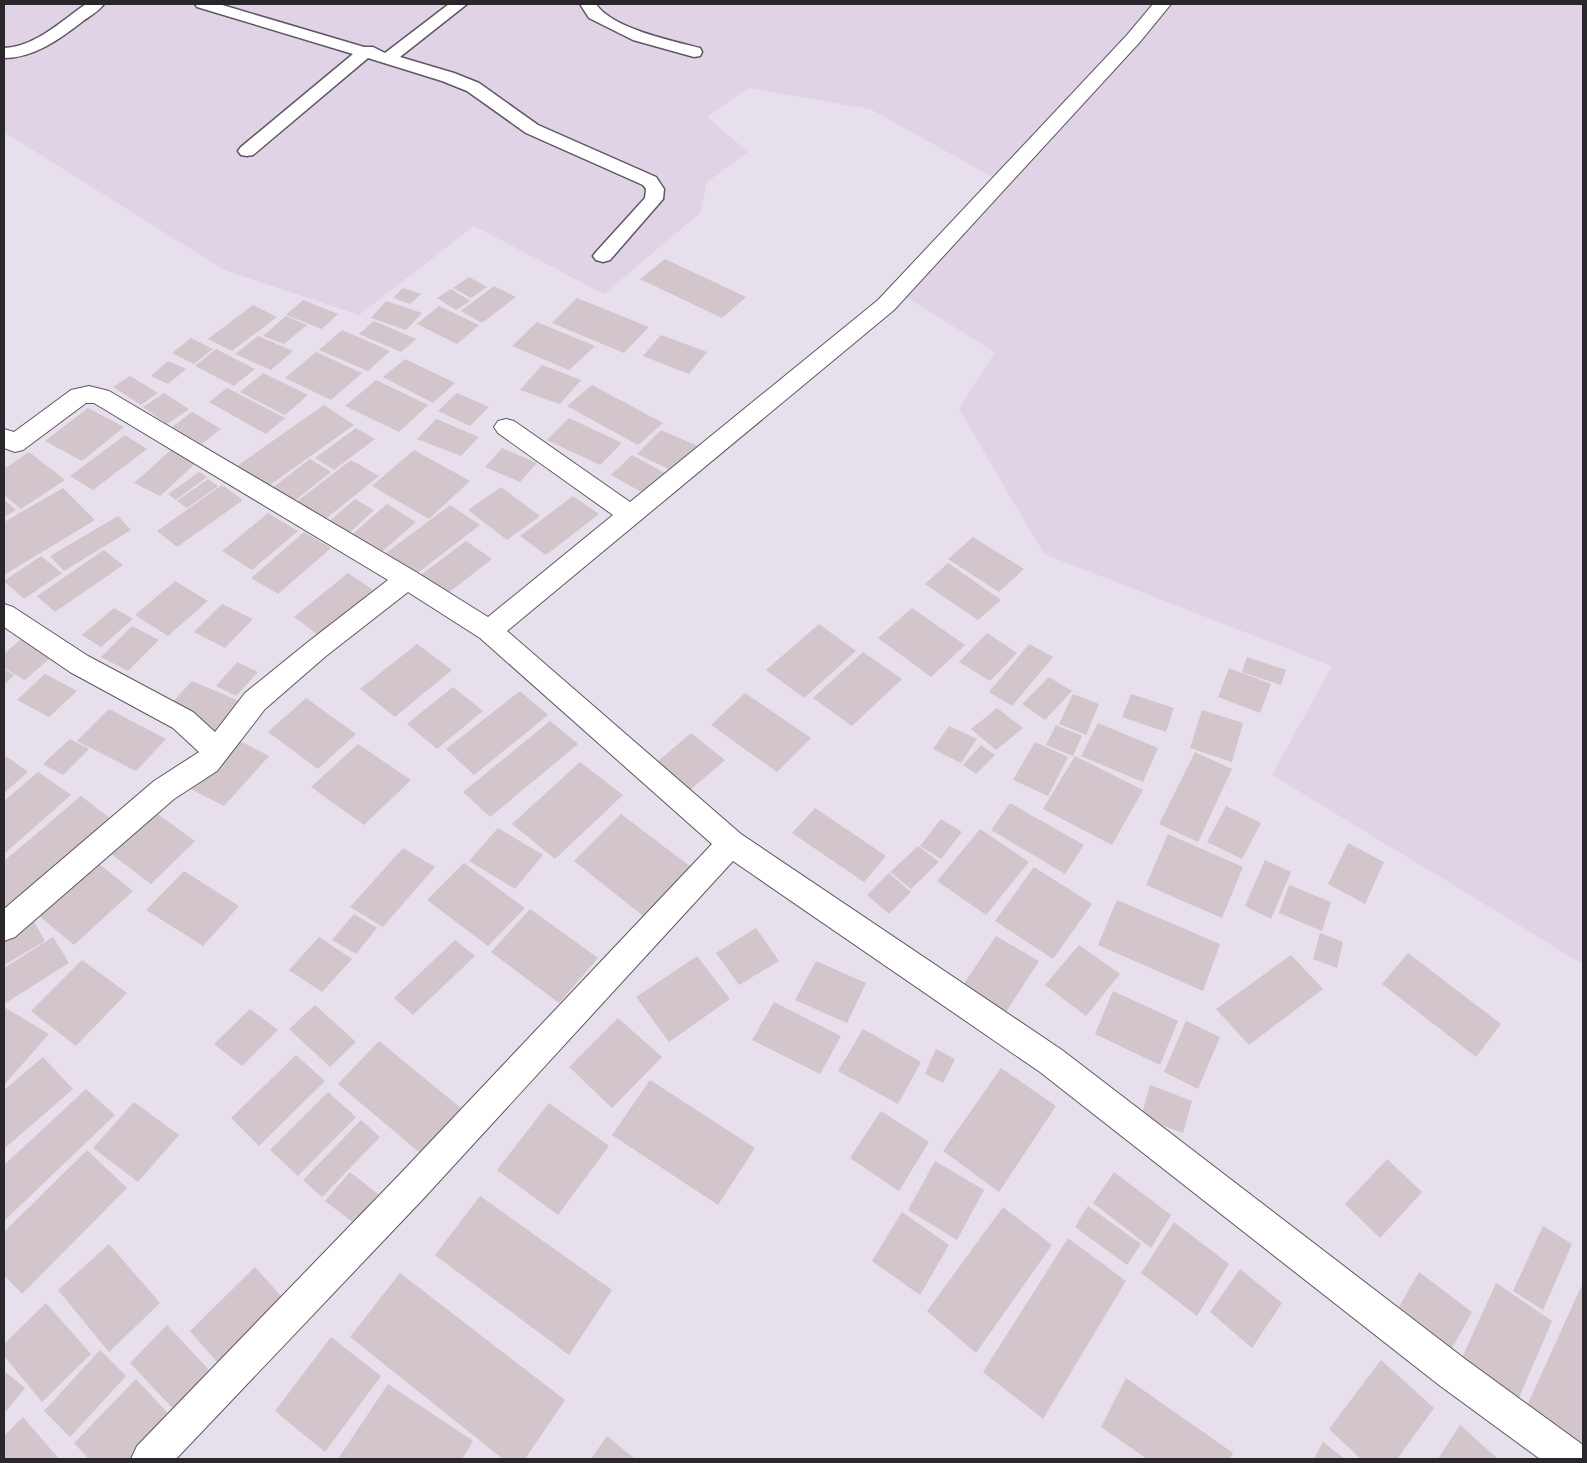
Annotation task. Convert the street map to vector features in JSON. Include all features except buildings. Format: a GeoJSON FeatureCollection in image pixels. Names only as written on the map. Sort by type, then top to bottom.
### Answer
{"type":"FeatureCollection","features":[{"type":"Feature","properties":{"kind":"street"},"geometry":{"type":"LineString","coordinates":[[489,631],[886,305],[1133,39],[1162,4]]}},
{"type":"Feature","properties":{"kind":"street"},"geometry":{"type":"LineString","coordinates":[[7,445],[79,396],[89,394],[101,397],[407,579],[489,631],[730,843],[1051,1061],[1452,1372],[1571,1459]]}},
{"type":"Feature","properties":{"kind":"street"},"geometry":{"type":"LineString","coordinates":[[506,427],[631,515]]}},
{"type":"Feature","properties":{"kind":"street"},"geometry":{"type":"LineString","coordinates":[[4,928],[164,790],[207,763],[255,701],[317,649],[407,579]]}},
{"type":"Feature","properties":{"kind":"street"},"geometry":{"type":"LineString","coordinates":[[4,614],[79,664],[183,720],[217,751]]}},
{"type":"Feature","properties":{"kind":"street"},"geometry":{"type":"LineString","coordinates":[[150,1459],[412,1186],[730,843]]}},
{"type":"Feature","properties":{"kind":"lane"},"geometry":{"type":"LineString","coordinates":[[4,53],[24,51],[96,4]]}},
{"type":"Feature","properties":{"kind":"lane"},"geometry":{"type":"LineString","coordinates":[[204,4],[367,51],[448,77],[473,87],[532,129],[650,181],[654,189],[654,199],[603,256]]}},
{"type":"Feature","properties":{"kind":"lane"},"geometry":{"type":"LineString","coordinates":[[389,58],[459,4]]}},
{"type":"Feature","properties":{"kind":"lane"},"geometry":{"type":"LineString","coordinates":[[588,4],[595,14],[640,37],[694,52]]}},
{"type":"Feature","properties":{"kind":"lane"},"geometry":{"type":"LineString","coordinates":[[247,151],[367,51]]}},
{"type":"Feature","properties":{"kind":"shaded area"},"geometry":{"type":"Polygon","coordinates":[[[4,4],[1583,4],[1583,964],[1272,775],[1332,666],[1044,554],[959,409],[995,352],[904,296],[1009,186],[870,109],[748,88],[707,117],[748,152],[707,182],[700,213],[604,294],[474,226],[359,315],[224,270],[4,132],[4,4]]]}}]}
